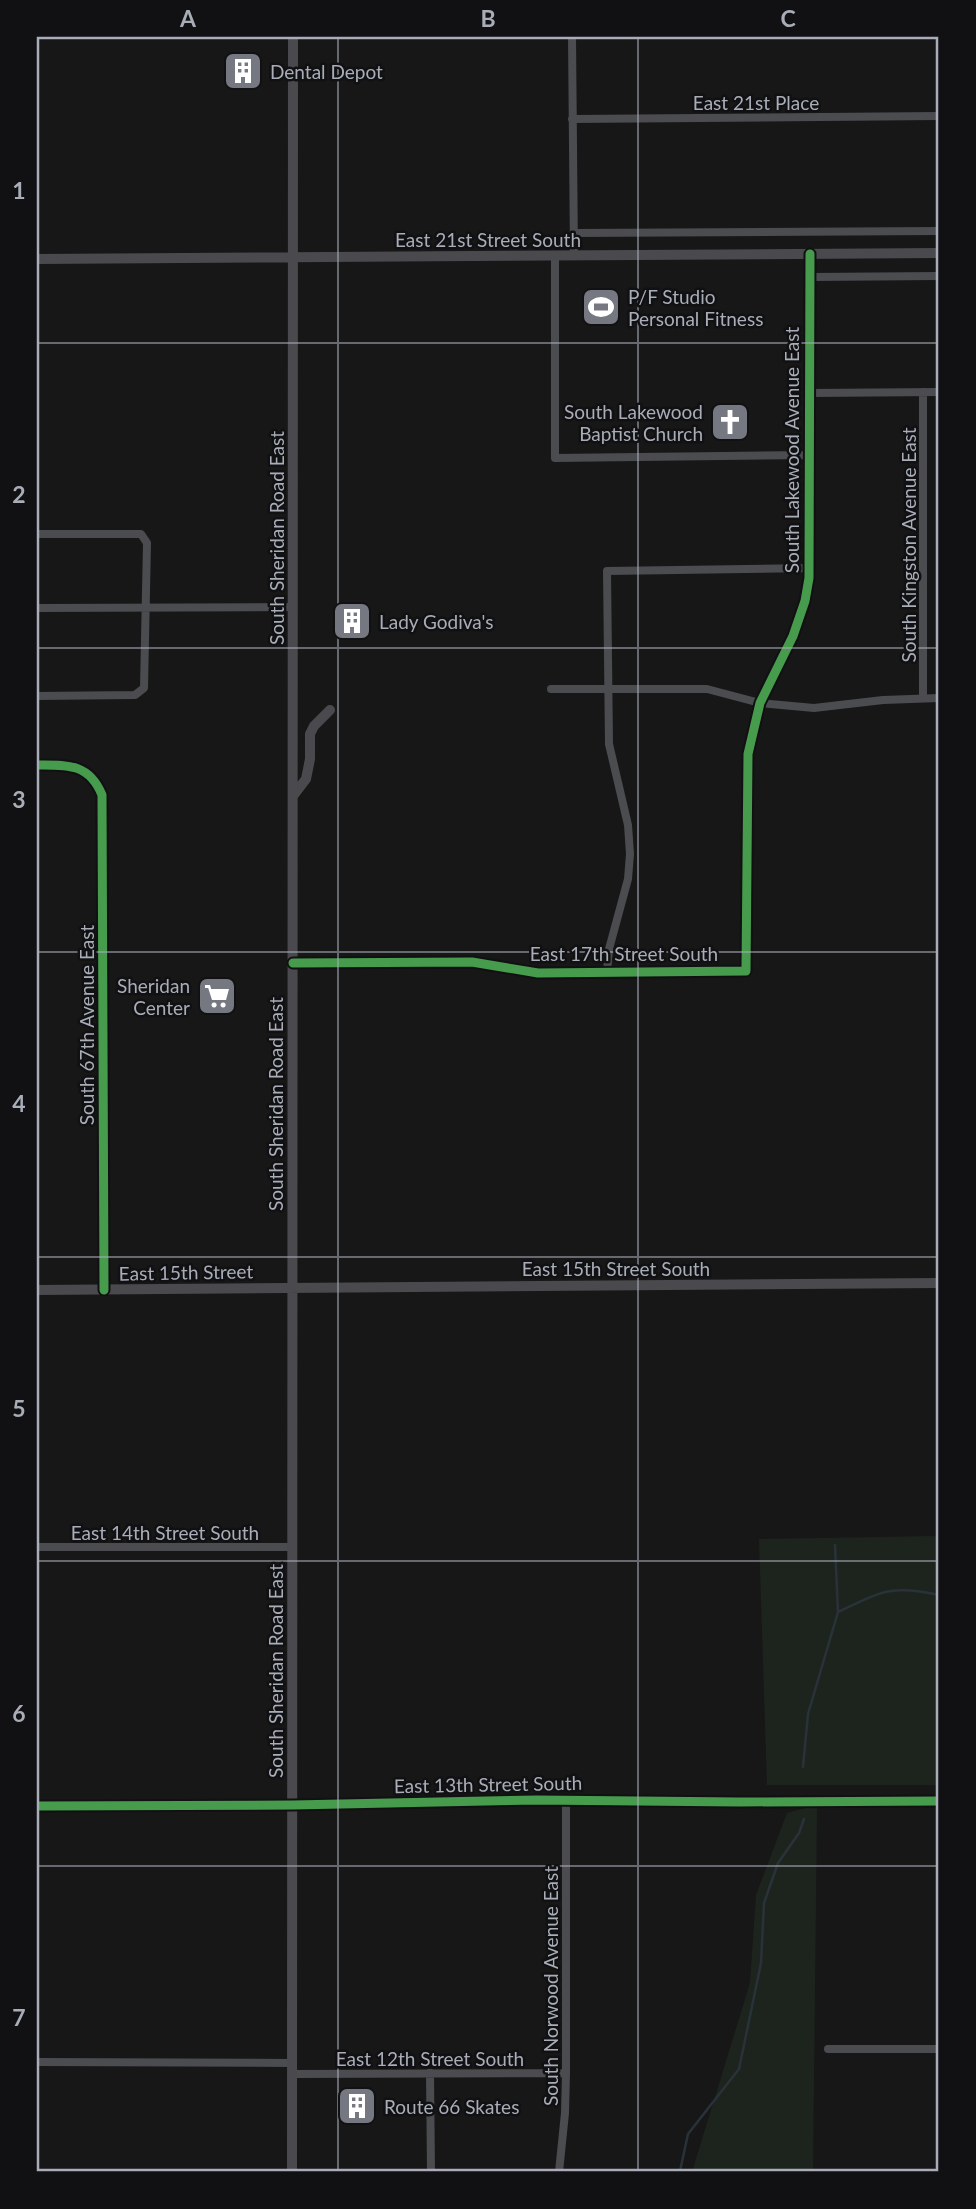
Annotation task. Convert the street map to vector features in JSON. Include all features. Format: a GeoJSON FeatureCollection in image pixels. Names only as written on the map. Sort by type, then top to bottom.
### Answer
{"type":"FeatureCollection","features":[{"type":"Feature","properties":{"kind":"main road","name":"South Sheridan Road East"},"geometry":{"type":"LineString","coordinates":[[292,2172],[293,37]]}},
{"type":"Feature","properties":{"kind":"main road","name":"East 21st Street South"},"geometry":{"type":"LineString","coordinates":[[37,259],[939,253]]}},
{"type":"Feature","properties":{"kind":"main road"},"geometry":{"type":"LineString","coordinates":[[293,796],[306,779],[310,759],[310,734],[330,710]]}},
{"type":"Feature","properties":{"kind":"main road","name":"East 15th Street South"},"geometry":{"type":"LineString","coordinates":[[293,1287],[939,1283]]}},
{"type":"Feature","properties":{"kind":"main road","name":"East 15th Street"},"geometry":{"type":"LineString","coordinates":[[37,1290],[293,1287]]}},
{"type":"Feature","properties":{"kind":"street"},"geometry":{"type":"LineString","coordinates":[[572,37],[574,256]]}},
{"type":"Feature","properties":{"kind":"street","name":"East 21st Place"},"geometry":{"type":"LineString","coordinates":[[572,119],[939,116]]}},
{"type":"Feature","properties":{"kind":"street","name":"East 21st Street South"},"geometry":{"type":"LineString","coordinates":[[574,233],[939,231]]}},
{"type":"Feature","properties":{"kind":"street","name":"South Lakewood Avenue East"},"geometry":{"type":"LineString","coordinates":[[746,971],[746,775],[750,739],[760,703],[793,636],[805,601],[809,568],[810,254]]}},
{"type":"Feature","properties":{"kind":"street"},"geometry":{"type":"LineString","coordinates":[[555,256],[555,458],[810,455]]}},
{"type":"Feature","properties":{"kind":"street"},"geometry":{"type":"LineString","coordinates":[[810,276],[939,276]]}},
{"type":"Feature","properties":{"kind":"street"},"geometry":{"type":"LineString","coordinates":[[810,393],[939,392]]}},
{"type":"Feature","properties":{"kind":"street","name":"South Kingston Avenue East"},"geometry":{"type":"LineString","coordinates":[[923,393],[923,698]]}},
{"type":"Feature","properties":{"kind":"street"},"geometry":{"type":"LineString","coordinates":[[37,534],[141,534],[147,542],[144,688],[135,695],[37,696]]}},
{"type":"Feature","properties":{"kind":"street"},"geometry":{"type":"LineString","coordinates":[[607,972],[609,949],[628,879],[630,854],[628,825],[609,744],[607,571],[809,568]]}},
{"type":"Feature","properties":{"kind":"street"},"geometry":{"type":"LineString","coordinates":[[37,608],[293,607]]}},
{"type":"Feature","properties":{"kind":"street"},"geometry":{"type":"LineString","coordinates":[[551,690],[707,689],[760,703],[814,708],[883,700],[939,698]]}},
{"type":"Feature","properties":{"kind":"street","name":"South 67th Avenue East"},"geometry":{"type":"LineString","coordinates":[[37,765],[62,765],[80,769],[96,781],[103,802],[104,1290]]}},
{"type":"Feature","properties":{"kind":"street","name":"East 17th Street South"},"geometry":{"type":"LineString","coordinates":[[293,963],[472,962],[538,973],[746,971]]}},
{"type":"Feature","properties":{"kind":"street","name":"East 14th Street South"},"geometry":{"type":"LineString","coordinates":[[37,1548],[293,1548]]}},
{"type":"Feature","properties":{"kind":"street","name":"East 13th Street South"},"geometry":{"type":"LineString","coordinates":[[37,1806],[566,1800],[939,1801]]}},
{"type":"Feature","properties":{"kind":"street","name":"South Norwood Avenue East"},"geometry":{"type":"LineString","coordinates":[[559,2172],[566,2073],[566,1800]]}},
{"type":"Feature","properties":{"kind":"street"},"geometry":{"type":"LineString","coordinates":[[828,2049],[939,2049]]}},
{"type":"Feature","properties":{"kind":"street","name":"East 12th Street South"},"geometry":{"type":"LineString","coordinates":[[37,2062],[430,2073],[566,2073]]}},
{"type":"Feature","properties":{"kind":"street"},"geometry":{"type":"LineString","coordinates":[[430,2073],[430,2172]]}},
{"type":"Feature","properties":{"kind":"shaded area"},"geometry":{"type":"Polygon","coordinates":[[[939,1536],[939,1785],[767,1785],[759,1539],[939,1536]]]}},
{"type":"Feature","properties":{"kind":"shaded area"},"geometry":{"type":"Polygon","coordinates":[[[817,1805],[813,2172],[692,2172],[750,1983],[756,1895],[787,1813],[817,1805]]]}},
{"type":"Feature","properties":{"kind":"waterway"},"geometry":{"type":"LineString","coordinates":[[803,1767],[808,1714],[838,1612],[835,1545]]}},
{"type":"Feature","properties":{"kind":"waterway"},"geometry":{"type":"LineString","coordinates":[[838,1612],[865,1599],[897,1590],[939,1595]]}},
{"type":"Feature","properties":{"kind":"waterway"},"geometry":{"type":"LineString","coordinates":[[682,2172],[680,2171],[688,2134],[739,2069],[761,1963],[764,1903],[778,1863],[799,1833],[804,1819]]}},
{"type":"Feature","properties":{"kind":"cycle path"},"geometry":{"type":"LineString","coordinates":[[293,963],[472,962],[538,973],[746,971],[748,754],[760,703],[793,636],[805,601],[809,578],[810,254]]}},
{"type":"Feature","properties":{"kind":"cycle path"},"geometry":{"type":"LineString","coordinates":[[37,765],[67,766],[84,771],[102,795],[104,1290]]}},
{"type":"Feature","properties":{"kind":"cycle path"},"geometry":{"type":"LineString","coordinates":[[37,1806],[537,1800],[939,1801]]}},
{"type":"Feature","properties":{"kind":"place","name":"Dental Depot"},"geometry":{"type":"Point","coordinates":[243,71]}},
{"type":"Feature","properties":{"kind":"place","name":"P/F Studio Personal Fitness"},"geometry":{"type":"Point","coordinates":[601,307]}},
{"type":"Feature","properties":{"kind":"place","name":"South Lakewood Baptist Church"},"geometry":{"type":"Point","coordinates":[730,422]}},
{"type":"Feature","properties":{"kind":"place","name":"Lady Godiva's"},"geometry":{"type":"Point","coordinates":[352,621]}},
{"type":"Feature","properties":{"kind":"place","name":"Sheridan Center"},"geometry":{"type":"Point","coordinates":[217,996]}},
{"type":"Feature","properties":{"kind":"place","name":"Route 66 Skates"},"geometry":{"type":"Point","coordinates":[357,2106]}}]}
